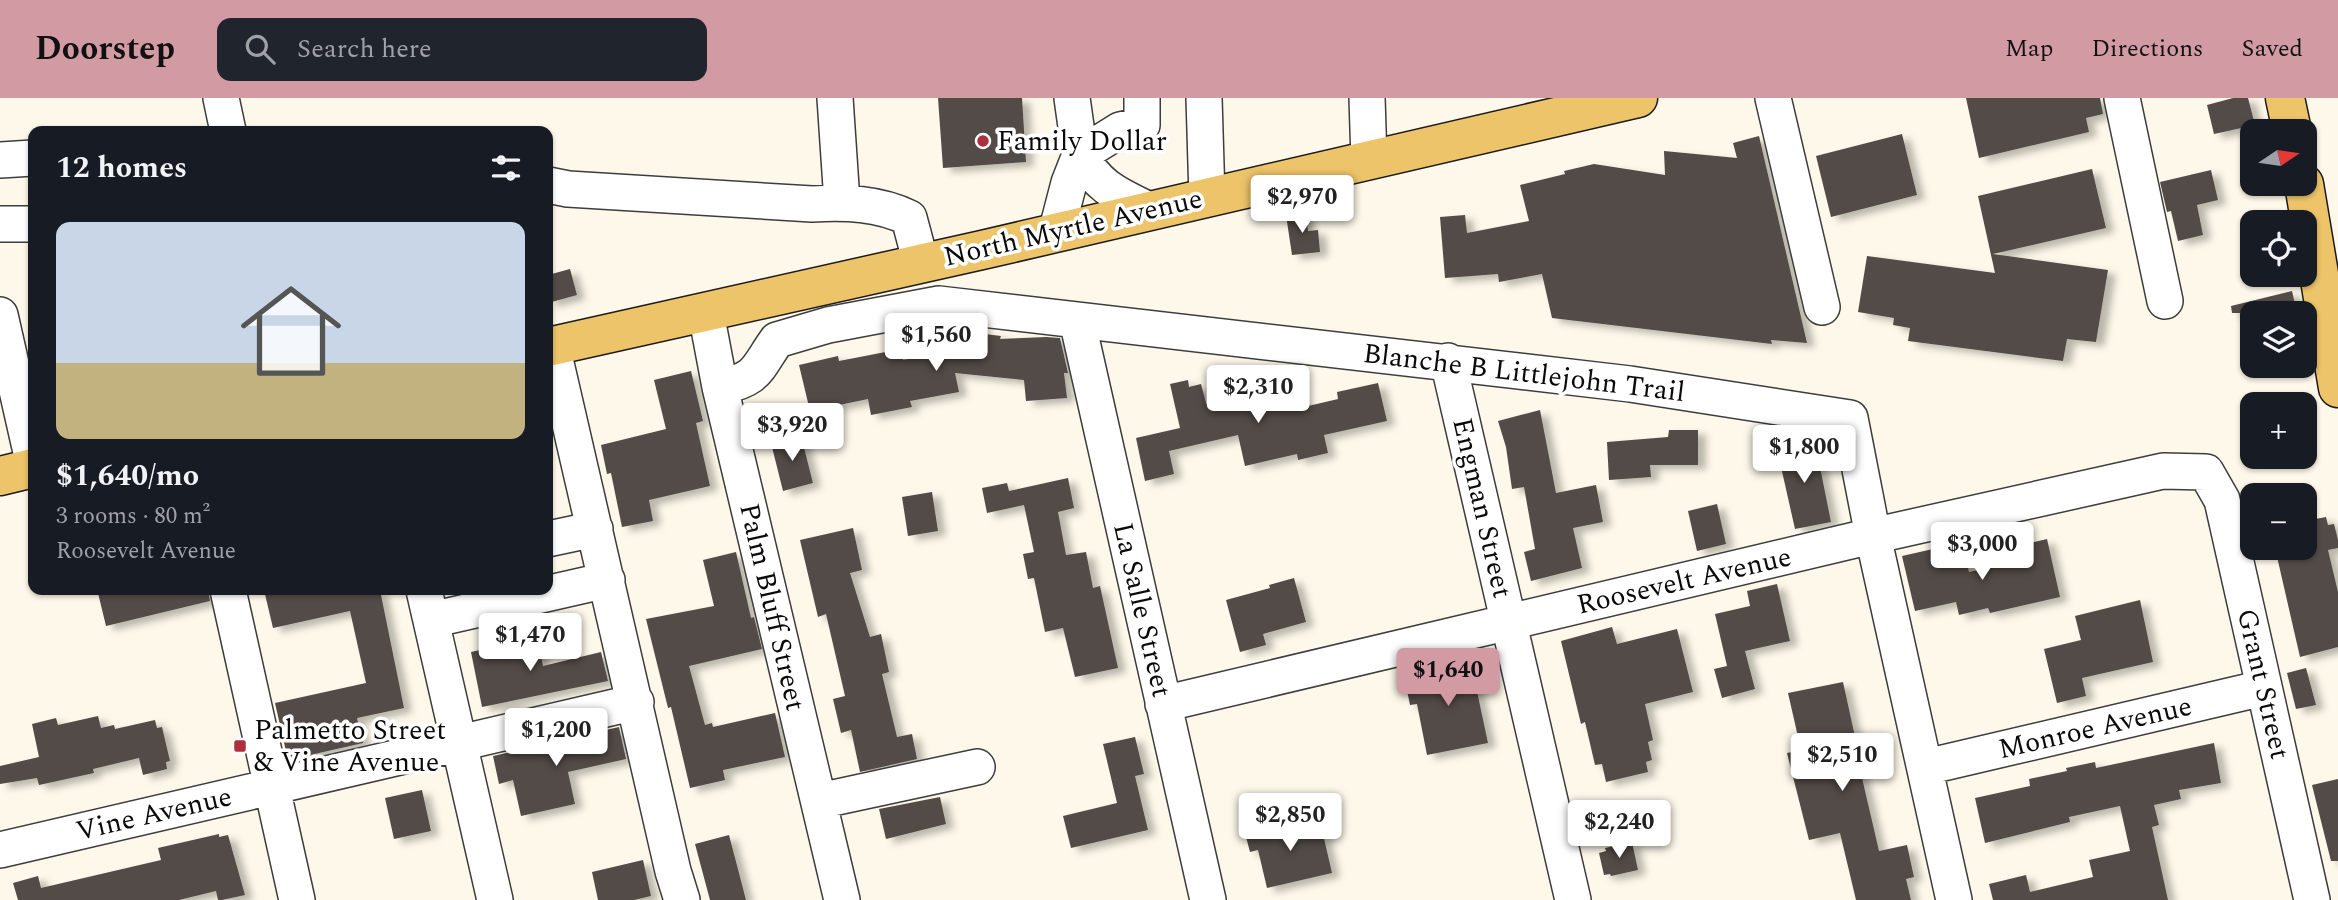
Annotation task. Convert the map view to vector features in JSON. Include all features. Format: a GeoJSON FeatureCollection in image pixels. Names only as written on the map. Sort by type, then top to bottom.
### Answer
{"type":"FeatureCollection","features":[{"type":"Feature","properties":{"kind":"main road","name":"North Myrtle Avenue"},"geometry":{"type":"LineString","coordinates":[[553,346],[1638,98]]}},
{"type":"Feature","properties":{"kind":"main road"},"geometry":{"type":"LineString","coordinates":[[2285,98],[2289,119]]}},
{"type":"Feature","properties":{"kind":"main road"},"geometry":{"type":"LineString","coordinates":[[2306,196],[2338,388]]}},
{"type":"Feature","properties":{"kind":"main road"},"geometry":{"type":"LineString","coordinates":[[2307,196],[2338,299]]}},
{"type":"Feature","properties":{"kind":"main road"},"geometry":{"type":"LineString","coordinates":[[0,475],[28,469]]}},
{"type":"Feature","properties":{"kind":"street"},"geometry":{"type":"LineString","coordinates":[[221,98],[227,126]]}},
{"type":"Feature","properties":{"kind":"street"},"geometry":{"type":"LineString","coordinates":[[835,98],[842,202]]}},
{"type":"Feature","properties":{"kind":"street"},"geometry":{"type":"LineString","coordinates":[[1072,98],[1080,155],[1091,174],[1111,191],[1151,211]]}},
{"type":"Feature","properties":{"kind":"street"},"geometry":{"type":"LineString","coordinates":[[1056,233],[1069,183],[1080,155],[1120,130],[1142,125],[1142,98]]}},
{"type":"Feature","properties":{"kind":"street"},"geometry":{"type":"LineString","coordinates":[[1204,98],[1207,198]]}},
{"type":"Feature","properties":{"kind":"street"},"geometry":{"type":"LineString","coordinates":[[1367,98],[1369,160]]}},
{"type":"Feature","properties":{"kind":"street"},"geometry":{"type":"LineString","coordinates":[[1773,98],[1822,307]]}},
{"type":"Feature","properties":{"kind":"street"},"geometry":{"type":"LineString","coordinates":[[2122,98],[2165,301]]}},
{"type":"Feature","properties":{"kind":"street"},"geometry":{"type":"LineString","coordinates":[[0,160],[28,158]]}},
{"type":"Feature","properties":{"kind":"street"},"geometry":{"type":"LineString","coordinates":[[553,186],[568,190],[798,203],[842,202],[891,209],[909,218],[921,263]]}},
{"type":"Feature","properties":{"kind":"street"},"geometry":{"type":"LineString","coordinates":[[0,224],[28,224]]}},
{"type":"Feature","properties":{"kind":"street","name":"Blanche B Littlejohn Trail"},"geometry":{"type":"LineString","coordinates":[[720,387],[748,379],[777,340],[841,322],[939,304],[1630,384],[1850,418],[1873,536]]}},
{"type":"Feature","properties":{"kind":"street","name":"Palm Bluff Street"},"geometry":{"type":"LineString","coordinates":[[706,313],[720,387],[842,900]]}},
{"type":"Feature","properties":{"kind":"street"},"geometry":{"type":"LineString","coordinates":[[0,315],[28,439]]}},
{"type":"Feature","properties":{"kind":"street","name":"La Salle Street"},"geometry":{"type":"LineString","coordinates":[[1077,320],[1208,900]]}},
{"type":"Feature","properties":{"kind":"street"},"geometry":{"type":"LineString","coordinates":[[553,359],[682,900]]}},
{"type":"Feature","properties":{"kind":"street","name":"Engman Street"},"geometry":{"type":"LineString","coordinates":[[1448,361],[1573,900]]}},
{"type":"Feature","properties":{"kind":"street","name":"Roosevelt Avenue"},"geometry":{"type":"LineString","coordinates":[[1163,704],[1873,536],[2163,471],[2206,472]]}},
{"type":"Feature","properties":{"kind":"street","name":"Grant Street"},"geometry":{"type":"LineString","coordinates":[[2206,472],[2222,500],[2312,900]]}},
{"type":"Feature","properties":{"kind":"street"},"geometry":{"type":"LineString","coordinates":[[553,538],[595,529]]}},
{"type":"Feature","properties":{"kind":"street"},"geometry":{"type":"LineString","coordinates":[[1873,536],[1954,900]]}},
{"type":"Feature","properties":{"kind":"street"},"geometry":{"type":"LineString","coordinates":[[553,588],[607,580]]}},
{"type":"Feature","properties":{"kind":"street"},"geometry":{"type":"LineString","coordinates":[[229,595],[297,900]]}},
{"type":"Feature","properties":{"kind":"street"},"geometry":{"type":"LineString","coordinates":[[495,900],[428,605],[500,595]]}},
{"type":"Feature","properties":{"kind":"street","name":"Monroe Avenue"},"geometry":{"type":"LineString","coordinates":[[1926,767],[2263,688]]}},
{"type":"Feature","properties":{"kind":"street","name":"Vine Avenue"},"geometry":{"type":"LineString","coordinates":[[0,850],[636,702]]}},
{"type":"Feature","properties":{"kind":"street"},"geometry":{"type":"LineString","coordinates":[[819,801],[977,768]]}},
{"type":"Feature","properties":{"kind":"building","name":"Family Dollar"},"geometry":{"type":"Polygon","coordinates":[[[938,98],[1022,98],[1026,162],[943,168],[938,98]]]}},
{"type":"Feature","properties":{"kind":"building"},"geometry":{"type":"Polygon","coordinates":[[[1966,98],[2100,98],[2103,114],[2086,118],[2089,132],[1979,158],[1966,98]]]}},
{"type":"Feature","properties":{"kind":"building"},"geometry":{"type":"Polygon","coordinates":[[[2233,98],[2248,98],[2253,119],[2240,119],[2240,128],[2214,134],[2207,105],[2233,98]]]}},
{"type":"Feature","properties":{"kind":"building"},"geometry":{"type":"Polygon","coordinates":[[[1902,134],[1917,195],[1831,217],[1816,156],[1902,134]]]}},
{"type":"Feature","properties":{"kind":"building"},"geometry":{"type":"Polygon","coordinates":[[[1759,136],[1807,343],[1771,340],[1772,344],[1552,318],[1542,274],[1499,282],[1498,274],[1445,278],[1440,217],[1465,215],[1467,233],[1529,221],[1520,185],[1594,164],[1665,175],[1664,151],[1737,158],[1733,143],[1759,136]]]}},
{"type":"Feature","properties":{"kind":"building"},"geometry":{"type":"Polygon","coordinates":[[[2092,169],[2106,228],[1993,254],[2108,270],[2096,342],[2067,339],[2063,361],[1908,341],[1910,328],[1893,325],[1894,318],[1858,312],[1867,256],[1995,273],[1978,196],[2092,169]]]}},
{"type":"Feature","properties":{"kind":"building"},"geometry":{"type":"Polygon","coordinates":[[[2211,170],[2218,200],[2197,205],[2203,235],[2178,241],[2160,182],[2211,170]]]}},
{"type":"Feature","properties":{"kind":"building"},"geometry":{"type":"Polygon","coordinates":[[[1306,212],[1308,231],[1318,230],[1320,252],[1292,255],[1286,215],[1306,212]]]}},
{"type":"Feature","properties":{"kind":"building"},"geometry":{"type":"Polygon","coordinates":[[[570,269],[577,295],[553,302],[553,274],[570,269]]]}},
{"type":"Feature","properties":{"kind":"building"},"geometry":{"type":"Polygon","coordinates":[[[2292,291],[2294,301],[2251,301],[2292,291]]]}},
{"type":"Feature","properties":{"kind":"building"},"geometry":{"type":"Polygon","coordinates":[[[2240,304],[2240,313],[2232,313],[2231,306],[2240,304]]]}},
{"type":"Feature","properties":{"kind":"building"},"geometry":{"type":"Polygon","coordinates":[[[968,332],[1001,336],[1000,339],[1060,338],[1068,373],[1064,373],[1067,398],[1026,401],[1024,380],[955,373],[959,392],[910,401],[912,407],[871,415],[868,399],[810,411],[799,365],[838,356],[839,361],[901,349],[903,360],[966,348],[968,332]]]}},
{"type":"Feature","properties":{"kind":"building"},"geometry":{"type":"Polygon","coordinates":[[[691,371],[703,421],[696,423],[710,486],[649,500],[653,521],[622,527],[611,473],[607,474],[601,445],[666,429],[654,380],[691,371]]]}},
{"type":"Feature","properties":{"kind":"building"},"geometry":{"type":"Polygon","coordinates":[[[1188,380],[1189,387],[1201,384],[1206,403],[1262,390],[1266,408],[1302,400],[1304,407],[1338,399],[1337,392],[1378,383],[1387,421],[1324,435],[1328,453],[1298,460],[1297,454],[1245,466],[1238,435],[1169,451],[1174,474],[1145,481],[1136,438],[1180,428],[1170,384],[1188,380]]]}},
{"type":"Feature","properties":{"kind":"building"},"geometry":{"type":"Polygon","coordinates":[[[1540,410],[1556,493],[1596,485],[1603,522],[1573,528],[1582,568],[1531,581],[1524,552],[1535,549],[1524,487],[1512,489],[1506,447],[1498,421],[1540,410]]]}},
{"type":"Feature","properties":{"kind":"building"},"geometry":{"type":"Polygon","coordinates":[[[1669,430],[1698,430],[1698,465],[1650,465],[1651,477],[1609,480],[1607,442],[1668,437],[1669,430]]]}},
{"type":"Feature","properties":{"kind":"building"},"geometry":{"type":"Polygon","coordinates":[[[801,436],[813,483],[783,491],[771,443],[801,436]]]}},
{"type":"Feature","properties":{"kind":"building"},"geometry":{"type":"Polygon","coordinates":[[[1815,442],[1831,522],[1795,529],[1777,449],[1815,442]]]}},
{"type":"Feature","properties":{"kind":"building"},"geometry":{"type":"Polygon","coordinates":[[[1068,478],[1074,508],[1058,512],[1066,555],[1086,552],[1093,588],[1100,586],[1118,668],[1075,677],[1063,628],[1045,632],[1034,578],[1028,579],[1023,554],[1034,552],[1024,505],[987,513],[982,488],[1007,483],[1009,491],[1068,478]]]}},
{"type":"Feature","properties":{"kind":"building"},"geometry":{"type":"Polygon","coordinates":[[[932,492],[938,531],[908,536],[902,497],[932,492]]]}},
{"type":"Feature","properties":{"kind":"building"},"geometry":{"type":"Polygon","coordinates":[[[1717,504],[1726,544],[1697,551],[1688,511],[1717,504]]]}},
{"type":"Feature","properties":{"kind":"building"},"geometry":{"type":"Polygon","coordinates":[[[2326,517],[2328,525],[2334,524],[2338,540],[2338,548],[2328,550],[2338,592],[2338,647],[2300,657],[2278,560],[2317,560],[2317,519],[2326,517]]]}},
{"type":"Feature","properties":{"kind":"building"},"geometry":{"type":"Polygon","coordinates":[[[853,528],[862,570],[850,573],[870,637],[881,634],[889,672],[882,674],[897,737],[912,734],[917,759],[860,772],[851,730],[841,733],[833,699],[845,696],[826,614],[818,617],[800,540],[853,528]]]}},
{"type":"Feature","properties":{"kind":"building"},"geometry":{"type":"Polygon","coordinates":[[[2047,539],[2060,597],[1990,613],[1988,608],[1959,615],[1956,602],[1915,611],[1902,556],[1933,549],[1937,566],[1966,559],[1969,572],[2033,557],[2030,543],[2047,539]]]}},
{"type":"Feature","properties":{"kind":"building"},"geometry":{"type":"Polygon","coordinates":[[[736,552],[751,618],[754,617],[762,649],[689,666],[705,725],[712,723],[713,727],[775,713],[785,757],[723,770],[725,780],[690,788],[646,619],[714,606],[703,560],[736,552]]]}},
{"type":"Feature","properties":{"kind":"building"},"geometry":{"type":"Polygon","coordinates":[[[1294,578],[1306,622],[1263,634],[1266,645],[1240,652],[1226,600],[1270,588],[1269,585],[1294,578]]]}},
{"type":"Feature","properties":{"kind":"building"},"geometry":{"type":"Polygon","coordinates":[[[1777,584],[1790,641],[1745,651],[1755,689],[1722,698],[1714,669],[1727,666],[1715,614],[1750,606],[1747,591],[1777,584]]]}},
{"type":"Feature","properties":{"kind":"building"},"geometry":{"type":"Polygon","coordinates":[[[98,595],[209,595],[210,601],[106,626],[98,595]]]}},
{"type":"Feature","properties":{"kind":"building"},"geometry":{"type":"Polygon","coordinates":[[[265,595],[381,595],[404,708],[357,718],[363,743],[288,760],[275,703],[366,683],[350,611],[273,628],[265,595]]]}},
{"type":"Feature","properties":{"kind":"building"},"geometry":{"type":"Polygon","coordinates":[[[2140,600],[2153,662],[2082,678],[2086,696],[2057,703],[2044,649],[2081,640],[2075,616],[2140,600]]]}},
{"type":"Feature","properties":{"kind":"building"},"geometry":{"type":"Polygon","coordinates":[[[1612,627],[1617,644],[1677,629],[1693,692],[1645,704],[1653,740],[1648,742],[1652,760],[1646,762],[1648,772],[1606,782],[1602,764],[1595,765],[1585,722],[1581,724],[1561,641],[1612,627]]]}},
{"type":"Feature","properties":{"kind":"building"},"geometry":{"type":"Polygon","coordinates":[[[537,637],[543,666],[601,652],[608,681],[482,707],[471,652],[537,637]]]}},
{"type":"Feature","properties":{"kind":"building"},"geometry":{"type":"Polygon","coordinates":[[[1471,663],[1488,743],[1427,755],[1417,704],[1410,705],[1404,676],[1471,663]]]}},
{"type":"Feature","properties":{"kind":"building"},"geometry":{"type":"Polygon","coordinates":[[[2306,668],[2316,705],[2296,709],[2287,673],[2306,668]]]}},
{"type":"Feature","properties":{"kind":"building"},"geometry":{"type":"Polygon","coordinates":[[[1843,682],[1879,851],[1907,845],[1914,877],[1906,879],[1911,900],[1856,900],[1840,833],[1809,840],[1787,753],[1801,750],[1788,693],[1843,682]]]}},
{"type":"Feature","properties":{"kind":"building"},"geometry":{"type":"Polygon","coordinates":[[[98,716],[101,728],[114,725],[115,729],[155,720],[157,728],[162,727],[170,761],[166,762],[167,769],[143,775],[139,758],[93,769],[94,773],[39,785],[37,778],[0,784],[0,766],[39,757],[32,724],[56,718],[58,725],[98,716]]]}},
{"type":"Feature","properties":{"kind":"building"},"geometry":{"type":"Polygon","coordinates":[[[619,727],[626,759],[568,772],[575,804],[521,816],[513,780],[499,784],[493,756],[619,727]]]}},
{"type":"Feature","properties":{"kind":"building"},"geometry":{"type":"Polygon","coordinates":[[[1135,737],[1144,774],[1135,776],[1148,830],[1071,848],[1063,816],[1117,803],[1103,744],[1135,737]]]}},
{"type":"Feature","properties":{"kind":"building"},"geometry":{"type":"Polygon","coordinates":[[[2214,743],[2221,783],[2179,790],[2181,799],[2154,805],[2159,825],[2152,827],[2168,900],[1993,900],[1989,884],[2026,875],[2030,892],[2093,877],[2089,860],[2130,851],[2120,806],[2069,817],[2070,822],[1985,843],[1975,798],[2030,786],[2029,779],[2067,771],[2066,768],[2095,762],[2096,768],[2214,743]]]}},
{"type":"Feature","properties":{"kind":"building"},"geometry":{"type":"Polygon","coordinates":[[[2338,779],[2338,861],[2331,861],[2312,785],[2338,779]]]}},
{"type":"Feature","properties":{"kind":"building"},"geometry":{"type":"Polygon","coordinates":[[[422,790],[431,831],[394,839],[385,798],[422,790]]]}},
{"type":"Feature","properties":{"kind":"building"},"geometry":{"type":"Polygon","coordinates":[[[940,797],[946,824],[886,839],[879,809],[940,797]]]}},
{"type":"Feature","properties":{"kind":"building"},"geometry":{"type":"Polygon","coordinates":[[[1310,818],[1314,836],[1323,834],[1332,873],[1267,888],[1258,850],[1250,852],[1245,833],[1310,818]]]}},
{"type":"Feature","properties":{"kind":"building"},"geometry":{"type":"Polygon","coordinates":[[[219,834],[219,837],[228,835],[245,895],[218,900],[216,891],[179,900],[18,900],[13,883],[38,876],[41,888],[161,860],[158,848],[219,834]]]}},
{"type":"Feature","properties":{"kind":"building"},"geometry":{"type":"Polygon","coordinates":[[[729,835],[746,900],[710,900],[695,844],[729,835]]]}},
{"type":"Feature","properties":{"kind":"building"},"geometry":{"type":"Polygon","coordinates":[[[1632,842],[1638,870],[1604,875],[1599,853],[1606,851],[1605,848],[1632,842]]]}},
{"type":"Feature","properties":{"kind":"building"},"geometry":{"type":"Polygon","coordinates":[[[643,860],[651,896],[634,900],[598,900],[592,872],[643,860]]]}},
{"type":"Feature","properties":{"kind":"place","name":"Family Dollar"},"geometry":{"type":"Point","coordinates":[983,141]}},
{"type":"Feature","properties":{"kind":"place","name":"Palmetto Street & Vine Avenue"},"geometry":{"type":"Point","coordinates":[240,746]}}]}
